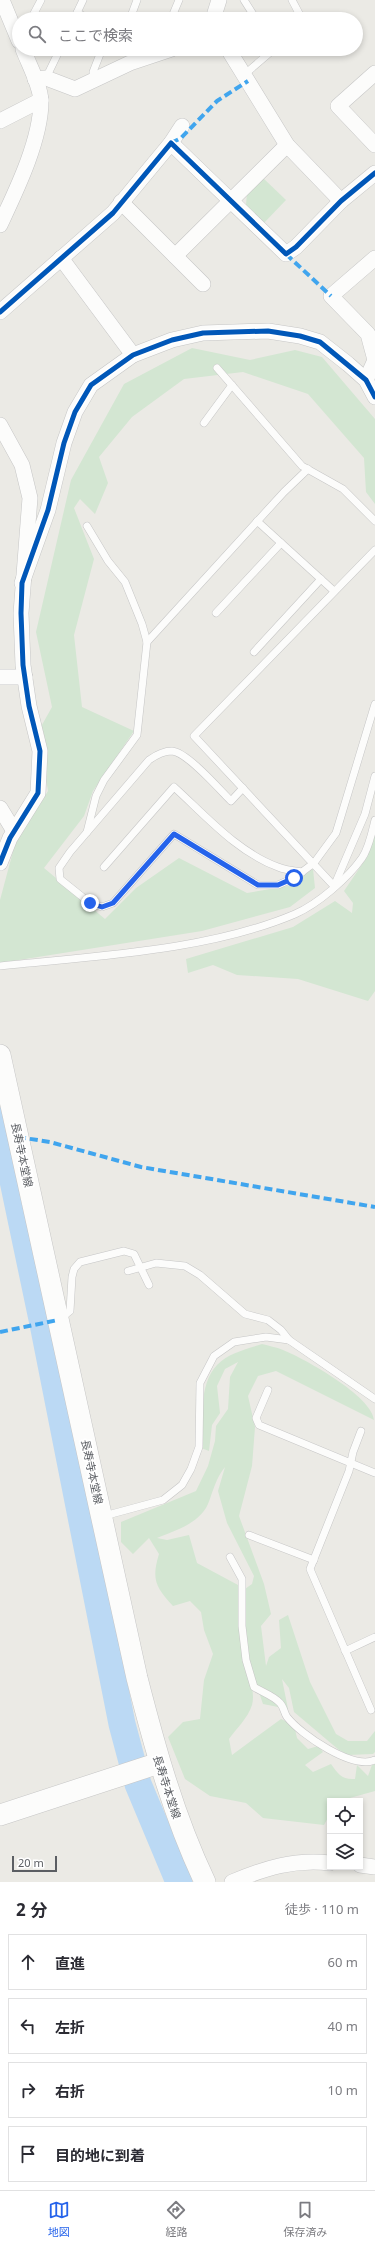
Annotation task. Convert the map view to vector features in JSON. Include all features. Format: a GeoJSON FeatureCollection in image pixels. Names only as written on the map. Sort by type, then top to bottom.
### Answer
{"type":"FeatureCollection","features":[{"type":"Feature","properties":{"kind":"main road","name":"長寿寺本堂線"},"geometry":{"type":"LineString","coordinates":[[0,1055],[137,1678],[159,1763],[185,1842],[205,1882]]}},
{"type":"Feature","properties":{"kind":"main road"},"geometry":{"type":"LineString","coordinates":[[0,1815],[133,1770],[159,1763]]}},
{"type":"Feature","properties":{"kind":"street"},"geometry":{"type":"LineString","coordinates":[[2,0],[12,21]]}},
{"type":"Feature","properties":{"kind":"street"},"geometry":{"type":"LineString","coordinates":[[215,12],[219,0]]}},
{"type":"Feature","properties":{"kind":"street"},"geometry":{"type":"LineString","coordinates":[[0,226],[25,173],[37,127],[41,100],[41,78],[27,56]]}},
{"type":"Feature","properties":{"kind":"street"},"geometry":{"type":"LineString","coordinates":[[41,78],[75,89],[130,63],[151,56]]}},
{"type":"Feature","properties":{"kind":"street"},"geometry":{"type":"LineString","coordinates":[[233,56],[287,145],[341,202]]}},
{"type":"Feature","properties":{"kind":"street"},"geometry":{"type":"LineString","coordinates":[[375,73],[338,106],[375,145]]}},
{"type":"Feature","properties":{"kind":"street"},"geometry":{"type":"LineString","coordinates":[[0,121],[41,100]]}},
{"type":"Feature","properties":{"kind":"street"},"geometry":{"type":"LineString","coordinates":[[0,312],[113,213],[171,143],[182,126]]}},
{"type":"Feature","properties":{"kind":"street"},"geometry":{"type":"LineString","coordinates":[[171,143],[286,254],[296,247],[341,202],[375,173]]}},
{"type":"Feature","properties":{"kind":"street"},"geometry":{"type":"LineString","coordinates":[[175,256],[287,145]]}},
{"type":"Feature","properties":{"kind":"street"},"geometry":{"type":"LineString","coordinates":[[121,202],[203,284]]}},
{"type":"Feature","properties":{"kind":"street"},"geometry":{"type":"LineString","coordinates":[[61,258],[133,355]]}},
{"type":"Feature","properties":{"kind":"street"},"geometry":{"type":"LineString","coordinates":[[366,380],[375,360],[368,334],[331,296],[375,258]]}},
{"type":"Feature","properties":{"kind":"street"},"geometry":{"type":"LineString","coordinates":[[22,583],[48,510],[64,443],[75,412],[92,385],[133,355],[172,340],[204,333],[268,331],[300,336],[320,342],[366,380],[375,397]]}},
{"type":"Feature","properties":{"kind":"street"},"geometry":{"type":"LineString","coordinates":[[0,425],[22,465],[30,498],[22,583],[21,613],[25,677],[29,706],[40,751],[38,793],[14,831],[0,864]]}},
{"type":"Feature","properties":{"kind":"street"},"geometry":{"type":"LineString","coordinates":[[0,677],[25,677]]}},
{"type":"Feature","properties":{"kind":"street"},"geometry":{"type":"LineString","coordinates":[[0,808],[14,831]]}},
{"type":"Feature","properties":{"kind":"street"},"geometry":{"type":"LineString","coordinates":[[232,1882],[279,1865],[309,1861],[327,1863]]}},
{"type":"Feature","properties":{"kind":"street"},"geometry":{"type":"LineString","coordinates":[[363,1866],[375,1867]]}},
{"type":"Feature","properties":{"kind":"lane"},"geometry":{"type":"LineString","coordinates":[[35,12],[41,0]]}},
{"type":"Feature","properties":{"kind":"lane"},"geometry":{"type":"LineString","coordinates":[[78,12],[83,0]]}},
{"type":"Feature","properties":{"kind":"lane"},"geometry":{"type":"LineString","coordinates":[[133,12],[138,0]]}},
{"type":"Feature","properties":{"kind":"lane"},"geometry":{"type":"LineString","coordinates":[[174,12],[179,0]]}},
{"type":"Feature","properties":{"kind":"lane"},"geometry":{"type":"LineString","coordinates":[[244,0],[252,12]]}},
{"type":"Feature","properties":{"kind":"lane"},"geometry":{"type":"LineString","coordinates":[[292,0],[298,12]]}},
{"type":"Feature","properties":{"kind":"lane"},"geometry":{"type":"LineString","coordinates":[[41,78],[55,56]]}},
{"type":"Feature","properties":{"kind":"lane"},"geometry":{"type":"LineString","coordinates":[[94,79],[93,72],[99,56]]}},
{"type":"Feature","properties":{"kind":"lane"},"geometry":{"type":"LineString","coordinates":[[245,74],[266,56]]}},
{"type":"Feature","properties":{"kind":"lane"},"geometry":{"type":"LineString","coordinates":[[217,368],[302,466],[343,489],[375,521]]}},
{"type":"Feature","properties":{"kind":"lane"},"geometry":{"type":"LineString","coordinates":[[204,423],[232,385]]}},
{"type":"Feature","properties":{"kind":"lane"},"geometry":{"type":"LineString","coordinates":[[146,642],[257,521],[308,469]]}},
{"type":"Feature","properties":{"kind":"lane"},"geometry":{"type":"LineString","coordinates":[[257,521],[334,591]]}},
{"type":"Feature","properties":{"kind":"lane"},"geometry":{"type":"LineString","coordinates":[[86,834],[96,796],[104,780],[137,735],[146,642],[142,624],[125,582],[108,561],[87,526]]}},
{"type":"Feature","properties":{"kind":"lane"},"geometry":{"type":"LineString","coordinates":[[216,613],[281,542]]}},
{"type":"Feature","properties":{"kind":"lane"},"geometry":{"type":"LineString","coordinates":[[334,886],[194,736],[375,550]]}},
{"type":"Feature","properties":{"kind":"lane"},"geometry":{"type":"LineString","coordinates":[[254,652],[322,579]]}},
{"type":"Feature","properties":{"kind":"lane"},"geometry":{"type":"LineString","coordinates":[[243,788],[231,801],[186,757],[173,751],[160,753],[149,760],[59,868],[60,879],[90,903],[102,907],[113,903],[174,834],[258,885],[278,885],[302,872],[314,863],[336,833],[375,704]]}},
{"type":"Feature","properties":{"kind":"lane"},"geometry":{"type":"LineString","coordinates":[[334,886],[365,814],[375,776]]}},
{"type":"Feature","properties":{"kind":"lane"},"geometry":{"type":"LineString","coordinates":[[104,867],[174,787],[235,842],[257,857],[278,868],[302,872]]}},
{"type":"Feature","properties":{"kind":"lane"},"geometry":{"type":"LineString","coordinates":[[0,966],[120,953],[192,943],[244,931],[296,913],[323,897],[348,875],[363,856],[375,820]]}},
{"type":"Feature","properties":{"kind":"lane"},"geometry":{"type":"LineString","coordinates":[[58,1320],[70,1311],[72,1277],[80,1262],[124,1251],[134,1254],[149,1285]]}},
{"type":"Feature","properties":{"kind":"lane"},"geometry":{"type":"LineString","coordinates":[[128,1272],[156,1263],[185,1266],[200,1275],[245,1314],[268,1320],[281,1330],[289,1340],[375,1399]]}},
{"type":"Feature","properties":{"kind":"lane"},"geometry":{"type":"LineString","coordinates":[[102,1516],[163,1500],[182,1485],[191,1469],[199,1447],[200,1383],[214,1356],[234,1342],[266,1337],[289,1340]]}},
{"type":"Feature","properties":{"kind":"lane"},"geometry":{"type":"LineString","coordinates":[[268,1390],[256,1418],[259,1425],[375,1472]]}},
{"type":"Feature","properties":{"kind":"lane"},"geometry":{"type":"LineString","coordinates":[[362,1431],[310,1569],[371,1710]]}},
{"type":"Feature","properties":{"kind":"lane"},"geometry":{"type":"LineString","coordinates":[[249,1535],[314,1560]]}},
{"type":"Feature","properties":{"kind":"lane"},"geometry":{"type":"LineString","coordinates":[[230,1557],[242,1579],[242,1626],[246,1660],[254,1687],[280,1703],[286,1717],[330,1751],[348,1759],[368,1763],[375,1760]]}},
{"type":"Feature","properties":{"kind":"lane"},"geometry":{"type":"LineString","coordinates":[[345,1651],[375,1637]]}},
{"type":"Feature","properties":{"kind":"green space"},"geometry":{"type":"Polygon","coordinates":[[[262,177],[286,200],[263,224],[246,205],[247,193],[262,177]]]}},
{"type":"Feature","properties":{"kind":"green space"},"geometry":{"type":"Polygon","coordinates":[[[192,348],[250,360],[295,350],[322,357],[375,419],[375,504],[366,492],[364,458],[308,394],[243,372],[184,379],[132,417],[99,457],[108,483],[95,514],[80,499],[74,508],[94,559],[74,635],[82,707],[134,731],[93,791],[84,816],[44,868],[105,919],[136,888],[179,858],[247,893],[288,886],[313,869],[315,888],[290,907],[202,931],[0,963],[0,900],[15,844],[48,791],[38,732],[52,707],[36,632],[71,480],[124,384],[192,348]]]}},
{"type":"Feature","properties":{"kind":"green space"},"geometry":{"type":"Polygon","coordinates":[[[375,829],[375,991],[368,1001],[298,979],[237,975],[213,965],[188,973],[186,959],[293,927],[335,901],[352,913],[353,903],[344,891],[367,857],[375,829]]]}},
{"type":"Feature","properties":{"kind":"green space"},"geometry":{"type":"Polygon","coordinates":[[[262,1344],[280,1349],[306,1361],[336,1379],[362,1400],[370,1410],[374,1420],[276,1371],[258,1376],[248,1396],[255,1427],[252,1466],[239,1516],[264,1584],[271,1614],[261,1626],[266,1666],[269,1657],[281,1648],[279,1620],[288,1615],[310,1682],[336,1734],[348,1741],[367,1741],[375,1731],[375,1752],[373,1754],[348,1755],[339,1750],[294,1712],[289,1688],[282,1679],[288,1709],[263,1704],[246,1655],[242,1591],[252,1584],[254,1576],[227,1523],[218,1491],[225,1467],[217,1480],[208,1504],[199,1517],[186,1526],[157,1538],[167,1540],[189,1535],[197,1563],[238,1585],[245,1660],[252,1688],[253,1699],[248,1714],[229,1739],[232,1755],[281,1719],[294,1725],[297,1738],[308,1749],[318,1746],[323,1752],[305,1765],[313,1772],[331,1764],[341,1776],[355,1779],[357,1765],[368,1776],[372,1765],[375,1764],[375,1791],[350,1798],[327,1798],[327,1820],[324,1825],[263,1818],[246,1803],[210,1796],[185,1779],[168,1737],[183,1722],[200,1719],[204,1680],[213,1654],[204,1630],[201,1612],[190,1601],[173,1606],[159,1588],[155,1577],[155,1570],[159,1554],[149,1538],[133,1554],[121,1542],[121,1522],[196,1491],[208,1466],[215,1441],[216,1426],[228,1409],[230,1377],[238,1362],[225,1369],[217,1386],[220,1413],[212,1425],[209,1451],[201,1448],[204,1393],[207,1383],[211,1373],[221,1361],[238,1352],[262,1344]]]}},
{"type":"Feature","properties":{"kind":"waterway"},"geometry":{"type":"LineString","coordinates":[[0,1119],[43,1324],[122,1724],[138,1784],[179,1882]]}},
{"type":"Feature","properties":{"kind":"marked path"},"geometry":{"type":"LineString","coordinates":[[171,143],[181,138],[217,101],[248,81]]}},
{"type":"Feature","properties":{"kind":"marked path"},"geometry":{"type":"LineString","coordinates":[[286,254],[331,296]]}},
{"type":"Feature","properties":{"kind":"marked path"},"geometry":{"type":"LineString","coordinates":[[18,1137],[50,1142],[141,1167],[375,1207]]}},
{"type":"Feature","properties":{"kind":"marked path"},"geometry":{"type":"LineString","coordinates":[[0,1332],[58,1320]]}},
{"type":"Feature","properties":{"kind":"cycle path"},"geometry":{"type":"LineString","coordinates":[[0,312],[113,213],[171,143],[286,254],[296,247],[341,201],[375,173]]}},
{"type":"Feature","properties":{"kind":"cycle path"},"geometry":{"type":"LineString","coordinates":[[0,863],[10,838],[38,793],[40,751],[29,706],[23,665],[21,613],[22,583],[48,510],[64,443],[75,412],[91,385],[133,355],[172,340],[203,333],[268,331],[300,336],[320,342],[366,380],[375,397]]}},
{"type":"Feature","properties":{"kind":"route"},"geometry":{"type":"LineString","coordinates":[[90,903],[102,907],[113,903],[174,834],[258,885],[278,885],[294,878]]}}]}
